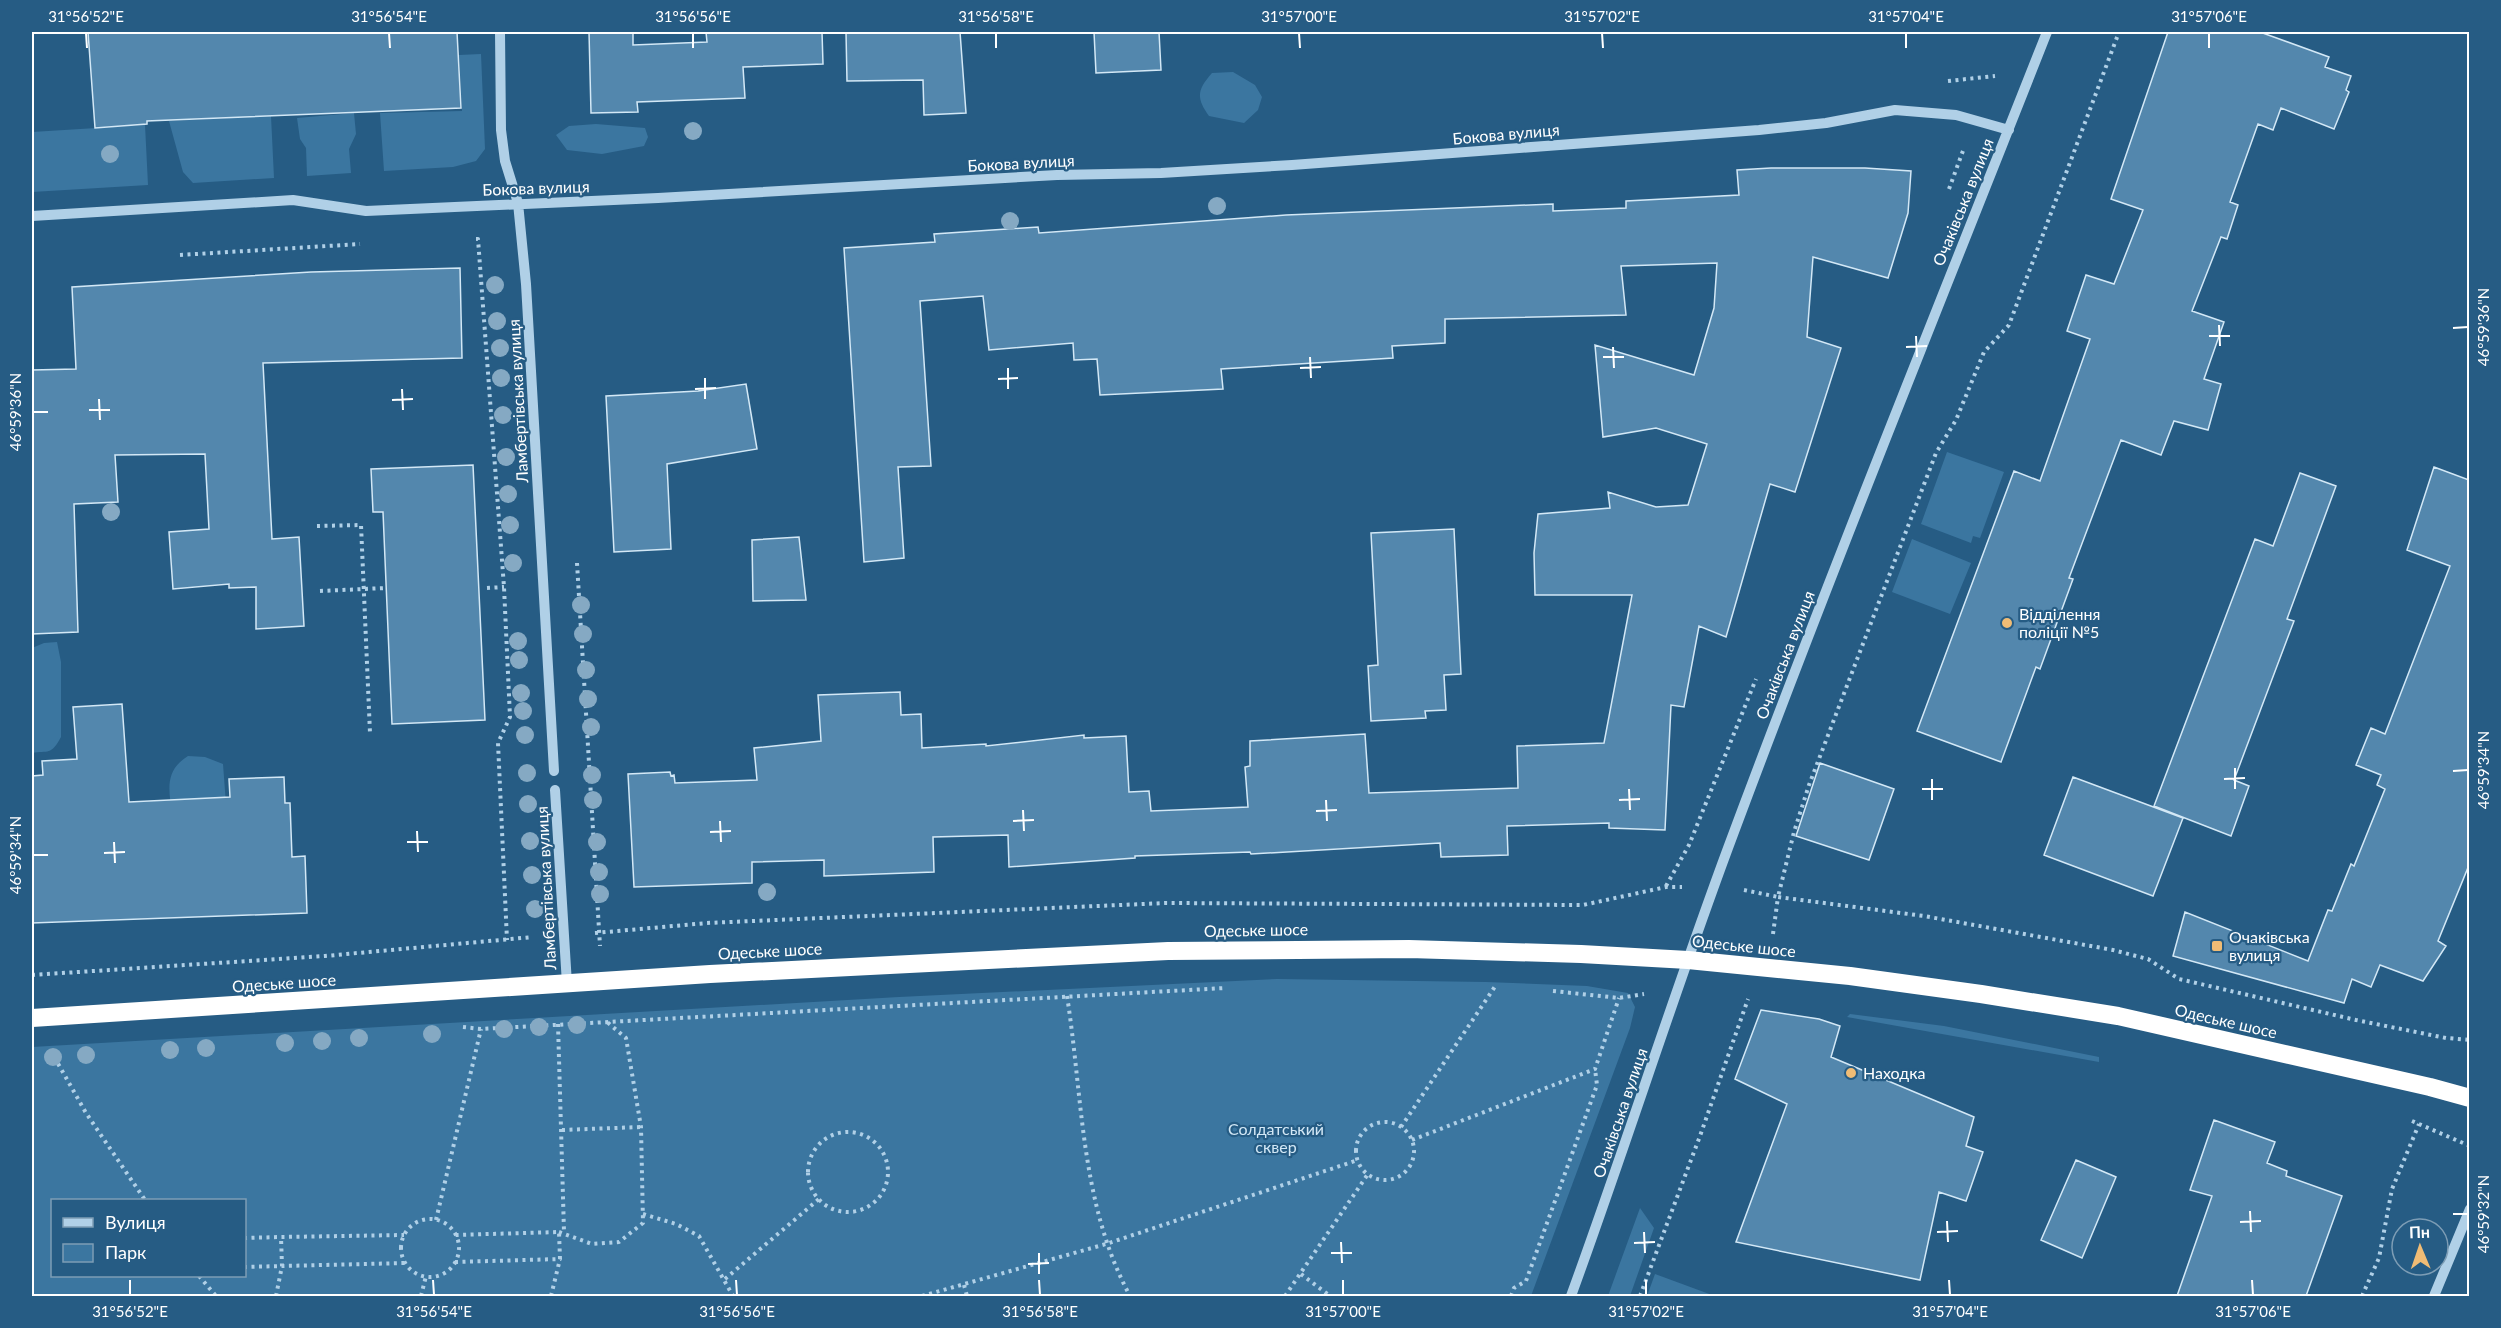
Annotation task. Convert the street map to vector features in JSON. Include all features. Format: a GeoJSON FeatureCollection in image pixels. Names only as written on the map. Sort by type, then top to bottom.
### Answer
{"type":"FeatureCollection","features":[{"type":"Feature","properties":{"kind":"highway","name":"Одеське шосе"},"geometry":{"type":"LineString","coordinates":[[32,1018],[722,973],[1168,951],[1409,949],[1581,954],[1688,960],[1874,979],[2118,1016],[2430,1087],[2469,1098]]}},
{"type":"Feature","properties":{"kind":"street","name":"Ламбертівська вулиця"},"geometry":{"type":"LineString","coordinates":[[500,32],[503,150],[518,203],[527,307],[554,771]]}},
{"type":"Feature","properties":{"kind":"street","name":"Очаківська вулиця"},"geometry":{"type":"LineString","coordinates":[[1570,1296],[1713,889],[1878,455],[2048,32]]}},
{"type":"Feature","properties":{"kind":"street","name":"Бокова вулиця"},"geometry":{"type":"LineString","coordinates":[[32,216],[293,200],[366,211],[1292,165],[1759,130],[1826,123],[1895,110],[1956,115],[2009,130]]}},
{"type":"Feature","properties":{"kind":"street","name":"Ламбертівська вулиця"},"geometry":{"type":"LineString","coordinates":[[555,790],[567,984]]}},
{"type":"Feature","properties":{"kind":"street"},"geometry":{"type":"LineString","coordinates":[[2434,1296],[2469,1209]]}},
{"type":"Feature","properties":{"kind":"path"},"geometry":{"type":"LineString","coordinates":[[1768,969],[1778,897],[1794,832],[1809,785],[1936,453],[1956,420],[1984,352],[2009,325],[2119,32]]}},
{"type":"Feature","properties":{"kind":"path"},"geometry":{"type":"LineString","coordinates":[[466,239],[478,239],[504,588],[510,717],[498,743],[507,940]]}},
{"type":"Feature","properties":{"kind":"path"},"geometry":{"type":"LineString","coordinates":[[180,255],[361,244]]}},
{"type":"Feature","properties":{"kind":"path"},"geometry":{"type":"LineString","coordinates":[[317,526],[361,525],[370,733]]}},
{"type":"Feature","properties":{"kind":"path"},"geometry":{"type":"LineString","coordinates":[[577,563],[599,933]]}},
{"type":"Feature","properties":{"kind":"path"},"geometry":{"type":"LineString","coordinates":[[320,591],[386,588]]}},
{"type":"Feature","properties":{"kind":"path"},"geometry":{"type":"LineString","coordinates":[[487,588],[504,588]]}},
{"type":"Feature","properties":{"kind":"path"},"geometry":{"type":"LineString","coordinates":[[32,975],[325,956],[707,923],[1166,903],[1583,905],[1666,887],[1741,890],[1924,916],[2113,950],[2148,959],[2179,979],[2356,1020],[2446,1038],[2469,1040]]}},
{"type":"Feature","properties":{"kind":"path"},"geometry":{"type":"LineString","coordinates":[[1485,984],[1508,986]]}},
{"type":"Feature","properties":{"kind":"path"},"geometry":{"type":"LineString","coordinates":[[1401,1126],[1497,984]]}},
{"type":"Feature","properties":{"kind":"path"},"geometry":{"type":"LineString","coordinates":[[461,1027],[481,1029],[1230,988]]}},
{"type":"Feature","properties":{"kind":"path"},"geometry":{"type":"LineString","coordinates":[[1551,990],[1619,998],[1678,990]]}},
{"type":"Feature","properties":{"kind":"path"},"geometry":{"type":"LineString","coordinates":[[1640,1296],[1750,993],[1742,993]]}},
{"type":"Feature","properties":{"kind":"path"},"geometry":{"type":"LineString","coordinates":[[1067,996],[1088,1165],[1106,1244],[1131,1296]]}},
{"type":"Feature","properties":{"kind":"path"},"geometry":{"type":"LineString","coordinates":[[1511,1296],[1514,1288],[1526,1281],[1597,1085],[1595,1069],[1619,998]]}},
{"type":"Feature","properties":{"kind":"path"},"geometry":{"type":"LineString","coordinates":[[455,1234],[561,1232],[576,1240],[592,1244],[619,1242],[643,1223],[641,1127],[626,1038],[607,1022]]}},
{"type":"Feature","properties":{"kind":"path"},"geometry":{"type":"LineString","coordinates":[[551,1296],[560,1259],[561,1232],[562,1130],[558,1024]]}},
{"type":"Feature","properties":{"kind":"path"},"geometry":{"type":"LineString","coordinates":[[436,1220],[481,1029]]}},
{"type":"Feature","properties":{"kind":"path"},"geometry":{"type":"LineString","coordinates":[[47,1054],[56,1060],[86,1113],[144,1199]]}},
{"type":"Feature","properties":{"kind":"path"},"geometry":{"type":"LineString","coordinates":[[1412,1140],[1595,1069]]}},
{"type":"Feature","properties":{"kind":"path"},"geometry":{"type":"LineString","coordinates":[[2408,1119],[2469,1146]]}},
{"type":"Feature","properties":{"kind":"path"},"geometry":{"type":"LineString","coordinates":[[1386,1122],[1401,1126],[1412,1140],[1412,1162],[1403,1174],[1396,1178],[1382,1180],[1368,1174],[1358,1160],[1357,1145],[1364,1131],[1371,1126],[1386,1122]]}},
{"type":"Feature","properties":{"kind":"path"},"geometry":{"type":"LineString","coordinates":[[2362,1296],[2379,1258],[2392,1189],[2419,1124]]}},
{"type":"Feature","properties":{"kind":"path"},"geometry":{"type":"LineString","coordinates":[[562,1130],[641,1127]]}},
{"type":"Feature","properties":{"kind":"path"},"geometry":{"type":"LineString","coordinates":[[843,1132],[852,1132],[862,1134],[878,1145],[884,1153],[889,1171],[888,1180],[879,1197],[864,1209],[855,1212],[835,1209],[819,1200],[810,1182],[809,1163],[825,1140],[843,1132]]}},
{"type":"Feature","properties":{"kind":"path"},"geometry":{"type":"LineString","coordinates":[[922,1296],[1106,1244],[1358,1160]]}},
{"type":"Feature","properties":{"kind":"path"},"geometry":{"type":"LineString","coordinates":[[1286,1296],[1368,1174]]}},
{"type":"Feature","properties":{"kind":"path"},"geometry":{"type":"LineString","coordinates":[[725,1279],[819,1200]]}},
{"type":"Feature","properties":{"kind":"path"},"geometry":{"type":"LineString","coordinates":[[643,1214],[676,1224],[699,1236],[733,1296]]}},
{"type":"Feature","properties":{"kind":"path"},"geometry":{"type":"LineString","coordinates":[[246,1238],[404,1235],[421,1221],[436,1220],[447,1225],[455,1234],[459,1249],[455,1262],[446,1272],[426,1276],[414,1272],[405,1263],[401,1249],[404,1235]]}},
{"type":"Feature","properties":{"kind":"path"},"geometry":{"type":"LineString","coordinates":[[276,1296],[282,1266],[281,1238]]}},
{"type":"Feature","properties":{"kind":"path"},"geometry":{"type":"LineString","coordinates":[[455,1262],[560,1259]]}},
{"type":"Feature","properties":{"kind":"path"},"geometry":{"type":"LineString","coordinates":[[246,1268],[405,1263]]}},
{"type":"Feature","properties":{"kind":"path"},"geometry":{"type":"LineString","coordinates":[[1301,1274],[1330,1296]]}},
{"type":"Feature","properties":{"kind":"path"},"geometry":{"type":"LineString","coordinates":[[421,1296],[426,1276]]}},
{"type":"Feature","properties":{"kind":"path"},"geometry":{"type":"LineString","coordinates":[[201,1277],[216,1296]]}},
{"type":"Feature","properties":{"kind":"path"},"geometry":{"type":"LineString","coordinates":[[964,1285],[967,1296]]}},
{"type":"Feature","properties":{"kind":"green space"},"geometry":{"type":"Polygon","coordinates":[[[481,54],[485,149],[476,161],[453,167],[384,171],[380,113],[462,111],[459,55],[481,54]]]}},
{"type":"Feature","properties":{"kind":"green space"},"geometry":{"type":"Polygon","coordinates":[[[1233,72],[1255,85],[1262,97],[1258,110],[1244,123],[1209,116],[1200,99],[1203,84],[1212,73],[1233,72]]]}},
{"type":"Feature","properties":{"kind":"green space"},"geometry":{"type":"Polygon","coordinates":[[[354,113],[356,134],[349,149],[351,173],[307,176],[306,148],[300,139],[297,118],[354,113]]]}},
{"type":"Feature","properties":{"kind":"green space"},"geometry":{"type":"Polygon","coordinates":[[[271,116],[274,178],[193,183],[183,172],[169,121],[271,116]]]}},
{"type":"Feature","properties":{"kind":"green space"},"geometry":{"type":"Polygon","coordinates":[[[596,124],[645,128],[648,137],[644,146],[602,154],[567,150],[556,135],[569,126],[596,124]]]}},
{"type":"Feature","properties":{"kind":"green space"},"geometry":{"type":"Polygon","coordinates":[[[145,125],[148,185],[32,192],[32,132],[145,125]]]}},
{"type":"Feature","properties":{"kind":"green space"},"geometry":{"type":"Polygon","coordinates":[[[1947,452],[2004,472],[1980,538],[1973,536],[1971,543],[1921,524],[1947,452]]]}},
{"type":"Feature","properties":{"kind":"green space"},"geometry":{"type":"Polygon","coordinates":[[[1912,539],[1971,563],[1950,614],[1892,592],[1912,539]]]}},
{"type":"Feature","properties":{"kind":"green space"},"geometry":{"type":"Polygon","coordinates":[[[57,642],[61,662],[61,737],[52,750],[32,753],[32,648],[44,643],[57,642]]]}},
{"type":"Feature","properties":{"kind":"green space"},"geometry":{"type":"Polygon","coordinates":[[[188,756],[205,757],[223,764],[230,858],[172,814],[170,782],[175,768],[188,756]]]}},
{"type":"Feature","properties":{"kind":"green space","name":"Солдатський сквер"},"geometry":{"type":"Polygon","coordinates":[[[1277,979],[1587,986],[1628,993],[1635,1007],[1630,1028],[1531,1296],[32,1296],[32,1047],[899,997],[1277,979]]]}},
{"type":"Feature","properties":{"kind":"green space"},"geometry":{"type":"Polygon","coordinates":[[[1850,1014],[1944,1026],[2099,1057],[2099,1062],[1847,1017],[1850,1014]]]}},
{"type":"Feature","properties":{"kind":"green space"},"geometry":{"type":"Polygon","coordinates":[[[1640,1208],[1654,1228],[1630,1296],[1608,1296],[1640,1208]]]}},
{"type":"Feature","properties":{"kind":"green space"},"geometry":{"type":"Polygon","coordinates":[[[1655,1274],[1712,1295],[1712,1296],[1647,1296],[1655,1274]]]}},
{"type":"Feature","properties":{"kind":"building"},"geometry":{"type":"Polygon","coordinates":[[[88,32],[457,32],[461,108],[147,121],[147,124],[95,128],[88,32]]]}},
{"type":"Feature","properties":{"kind":"building"},"geometry":{"type":"Polygon","coordinates":[[[589,32],[633,32],[633,45],[707,42],[706,32],[822,32],[823,64],[743,67],[745,98],[637,102],[638,112],[591,113],[589,32]]]}},
{"type":"Feature","properties":{"kind":"building"},"geometry":{"type":"Polygon","coordinates":[[[846,32],[960,32],[966,113],[924,115],[923,80],[847,81],[846,32]]]}},
{"type":"Feature","properties":{"kind":"building"},"geometry":{"type":"Polygon","coordinates":[[[1094,32],[1159,32],[1161,70],[1096,73],[1094,32]]]}},
{"type":"Feature","properties":{"kind":"building"},"geometry":{"type":"Polygon","coordinates":[[[2168,32],[2260,32],[2329,57],[2325,67],[2351,76],[2346,90],[2349,92],[2334,129],[2281,108],[2273,130],[2258,124],[2230,202],[2238,205],[2227,239],[2221,237],[2192,311],[2224,322],[2204,379],[2221,384],[2208,430],[2174,421],[2161,455],[2121,440],[2069,578],[2073,579],[2040,669],[2036,667],[2001,762],[1917,731],[2014,471],[2040,481],[2090,339],[2067,331],[2086,275],[2114,284],[2143,210],[2111,199],[2168,32]]]}},
{"type":"Feature","properties":{"kind":"building"},"geometry":{"type":"Polygon","coordinates":[[[1865,168],[1911,171],[1908,213],[1888,278],[1813,257],[1807,337],[1841,348],[1795,492],[1770,484],[1726,637],[1699,626],[1684,707],[1671,705],[1665,830],[1609,828],[1609,823],[1507,826],[1508,855],[1441,857],[1440,843],[1251,854],[1250,852],[1135,856],[1135,858],[1009,867],[1008,835],[933,837],[934,872],[824,876],[824,860],[752,862],[752,883],[634,887],[628,774],[670,772],[671,776],[674,775],[675,783],[757,780],[754,748],[821,741],[818,695],[900,692],[901,715],[921,714],[922,748],[986,744],[986,746],[1084,735],[1084,738],[1126,736],[1129,792],[1149,791],[1151,811],[1248,807],[1245,767],[1250,766],[1250,741],[1365,734],[1369,793],[1518,788],[1517,746],[1604,743],[1632,595],[1535,595],[1534,553],[1538,514],[1610,508],[1608,492],[1656,507],[1688,505],[1707,444],[1656,428],[1603,437],[1595,345],[1694,375],[1714,308],[1717,263],[1621,266],[1626,315],[1445,319],[1445,343],[1392,346],[1393,358],[1221,369],[1223,389],[1100,395],[1097,359],[1074,360],[1073,343],[989,350],[983,296],[920,301],[931,466],[898,467],[904,558],[864,562],[844,248],[935,242],[934,234],[1038,227],[1039,233],[1286,215],[1553,204],[1553,211],[1626,208],[1626,201],[1739,195],[1737,170],[1865,168]]]}},
{"type":"Feature","properties":{"kind":"building"},"geometry":{"type":"Polygon","coordinates":[[[460,268],[462,358],[263,363],[272,539],[299,537],[304,626],[256,629],[256,587],[229,588],[229,584],[173,589],[169,532],[209,529],[205,454],[115,455],[118,502],[74,504],[78,632],[32,634],[32,370],[76,369],[72,287],[311,272],[460,268]]]}},
{"type":"Feature","properties":{"kind":"building"},"geometry":{"type":"Polygon","coordinates":[[[746,384],[757,449],[667,464],[671,549],[614,552],[606,396],[698,391],[746,384]]]}},
{"type":"Feature","properties":{"kind":"building"},"geometry":{"type":"Polygon","coordinates":[[[473,465],[485,720],[392,724],[383,512],[373,512],[371,469],[473,465]]]}},
{"type":"Feature","properties":{"kind":"building"},"geometry":{"type":"Polygon","coordinates":[[[2434,467],[2469,480],[2469,865],[2438,941],[2446,946],[2423,981],[2380,965],[2371,987],[2352,979],[2344,1003],[2173,956],[2185,912],[2308,961],[2328,910],[2332,911],[2351,864],[2354,866],[2385,789],[2377,785],[2381,775],[2356,765],[2371,728],[2385,734],[2450,566],[2407,550],[2434,467]]]}},
{"type":"Feature","properties":{"kind":"building"},"geometry":{"type":"Polygon","coordinates":[[[2300,473],[2336,486],[2287,619],[2294,621],[2234,780],[2249,786],[2231,836],[2154,806],[2255,539],[2273,546],[2300,473]]]}},
{"type":"Feature","properties":{"kind":"building"},"geometry":{"type":"Polygon","coordinates":[[[1454,529],[1461,674],[1444,675],[1446,710],[1425,711],[1426,718],[1371,721],[1368,666],[1378,665],[1371,533],[1454,529]]]}},
{"type":"Feature","properties":{"kind":"building"},"geometry":{"type":"Polygon","coordinates":[[[799,537],[806,600],[753,601],[752,540],[799,537]]]}},
{"type":"Feature","properties":{"kind":"building"},"geometry":{"type":"Polygon","coordinates":[[[122,704],[129,802],[230,797],[229,779],[284,777],[285,803],[290,803],[292,857],[305,856],[307,913],[32,923],[32,776],[43,775],[42,761],[77,759],[73,707],[122,704]]]}},
{"type":"Feature","properties":{"kind":"building"},"geometry":{"type":"Polygon","coordinates":[[[1820,763],[1894,789],[1869,860],[1796,836],[1820,763]]]}},
{"type":"Feature","properties":{"kind":"building"},"geometry":{"type":"Polygon","coordinates":[[[2073,777],[2183,818],[2153,896],[2044,855],[2073,777]]]}},
{"type":"Feature","properties":{"kind":"building"},"geometry":{"type":"Polygon","coordinates":[[[1761,1010],[1819,1019],[1840,1026],[1831,1057],[1974,1117],[1966,1146],[1983,1152],[1966,1201],[1939,1192],[1920,1280],[1736,1242],[1787,1104],[1735,1079],[1761,1010]]]}},
{"type":"Feature","properties":{"kind":"building"},"geometry":{"type":"Polygon","coordinates":[[[2214,1120],[2275,1142],[2267,1163],[2287,1171],[2286,1176],[2342,1196],[2306,1296],[2177,1296],[2212,1196],[2190,1190],[2214,1120]]]}},
{"type":"Feature","properties":{"kind":"building"},"geometry":{"type":"Polygon","coordinates":[[[2076,1160],[2116,1177],[2082,1258],[2041,1240],[2076,1160]]]}},
{"type":"Feature","properties":{"kind":"place","name":"Відділення поліції №5"},"geometry":{"type":"Point","coordinates":[2007,623]}},
{"type":"Feature","properties":{"kind":"place","name":"Очаківська вулиця"},"geometry":{"type":"Point","coordinates":[2217,946]}},
{"type":"Feature","properties":{"kind":"place","name":"Находка"},"geometry":{"type":"Point","coordinates":[1851,1073]}}]}
